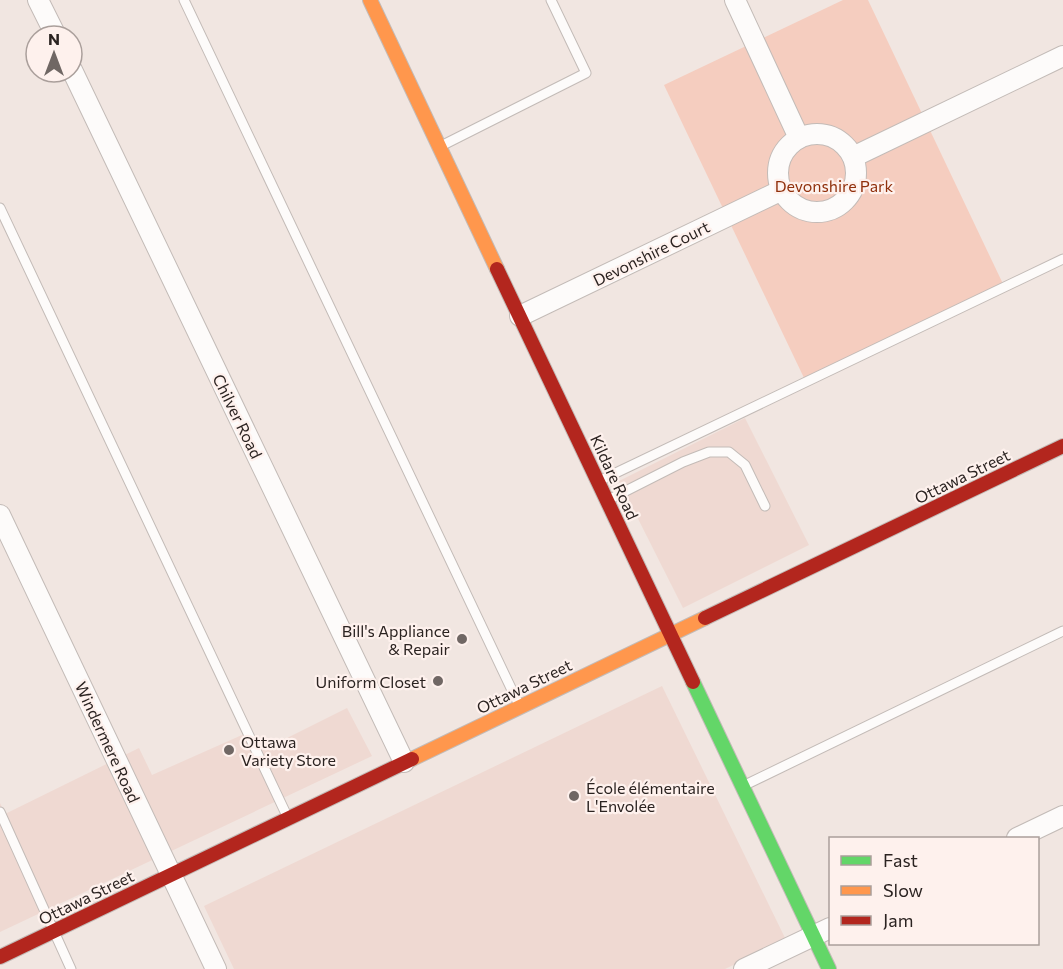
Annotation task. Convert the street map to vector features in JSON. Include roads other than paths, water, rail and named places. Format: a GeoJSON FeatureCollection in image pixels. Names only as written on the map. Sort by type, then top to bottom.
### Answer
{"type":"FeatureCollection","features":[{"type":"Feature","properties":{"kind":"street"},"geometry":{"type":"LineString","coordinates":[[38,0],[50,24]]}},
{"type":"Feature","properties":{"kind":"street","name":"Kildare Road"},"geometry":{"type":"LineString","coordinates":[[370,0],[743,786],[822,932],[830,969]]}},
{"type":"Feature","properties":{"kind":"street"},"geometry":{"type":"LineString","coordinates":[[735,0],[799,138]]}},
{"type":"Feature","properties":{"kind":"street"},"geometry":{"type":"LineString","coordinates":[[853,157],[1063,56]]}},
{"type":"Feature","properties":{"kind":"street","name":"Chilver Road"},"geometry":{"type":"LineString","coordinates":[[79,84],[404,762]]}},
{"type":"Feature","properties":{"kind":"street"},"geometry":{"type":"LineString","coordinates":[[811,134],[824,134],[846,146],[853,157],[856,169],[851,194],[832,210],[819,213],[806,211],[794,205],[782,190],[777,170],[781,157],[788,146],[799,138],[811,134]]}},
{"type":"Feature","properties":{"kind":"street","name":"Devonshire Court"},"geometry":{"type":"LineString","coordinates":[[520,316],[782,190]]}},
{"type":"Feature","properties":{"kind":"street","name":"Ottawa Street"},"geometry":{"type":"LineString","coordinates":[[0,957],[1063,446]]}},
{"type":"Feature","properties":{"kind":"street","name":"Windermere Road"},"geometry":{"type":"LineString","coordinates":[[0,515],[216,969]]}},
{"type":"Feature","properties":{"kind":"street"},"geometry":{"type":"LineString","coordinates":[[1019,837],[1063,816]]}},
{"type":"Feature","properties":{"kind":"street"},"geometry":{"type":"LineString","coordinates":[[744,969],[822,932]]}},
{"type":"Feature","properties":{"kind":"lane"},"geometry":{"type":"LineString","coordinates":[[184,0],[520,707]]}},
{"type":"Feature","properties":{"kind":"lane"},"geometry":{"type":"LineString","coordinates":[[440,146],[586,73],[551,0]]}},
{"type":"Feature","properties":{"kind":"lane"},"geometry":{"type":"LineString","coordinates":[[0,208],[288,818]]}},
{"type":"Feature","properties":{"kind":"lane"},"geometry":{"type":"LineString","coordinates":[[598,481],[1063,259]]}},
{"type":"Feature","properties":{"kind":"lane"},"geometry":{"type":"LineString","coordinates":[[607,500],[682,462],[709,452],[729,452],[745,465],[765,506]]}},
{"type":"Feature","properties":{"kind":"lane"},"geometry":{"type":"LineString","coordinates":[[743,786],[1063,631]]}},
{"type":"Feature","properties":{"kind":"lane"},"geometry":{"type":"LineString","coordinates":[[0,812],[71,969]]}},
{"type":"Feature","properties":{"kind":"place","name":"Bill's Appliance & Repair"},"geometry":{"type":"Point","coordinates":[462,639]}},
{"type":"Feature","properties":{"kind":"place","name":"Uniform Closet"},"geometry":{"type":"Point","coordinates":[438,681]}},
{"type":"Feature","properties":{"kind":"place","name":"Ottawa Variety Store"},"geometry":{"type":"Point","coordinates":[229,750]}},
{"type":"Feature","properties":{"kind":"place","name":"École élémentaire L'Envolée"},"geometry":{"type":"Point","coordinates":[574,796]}},
{"type":"Feature","properties":{"kind":"park label","name":"Devonshire Park"},"geometry":{"type":"Point","coordinates":[834,185]}}]}
